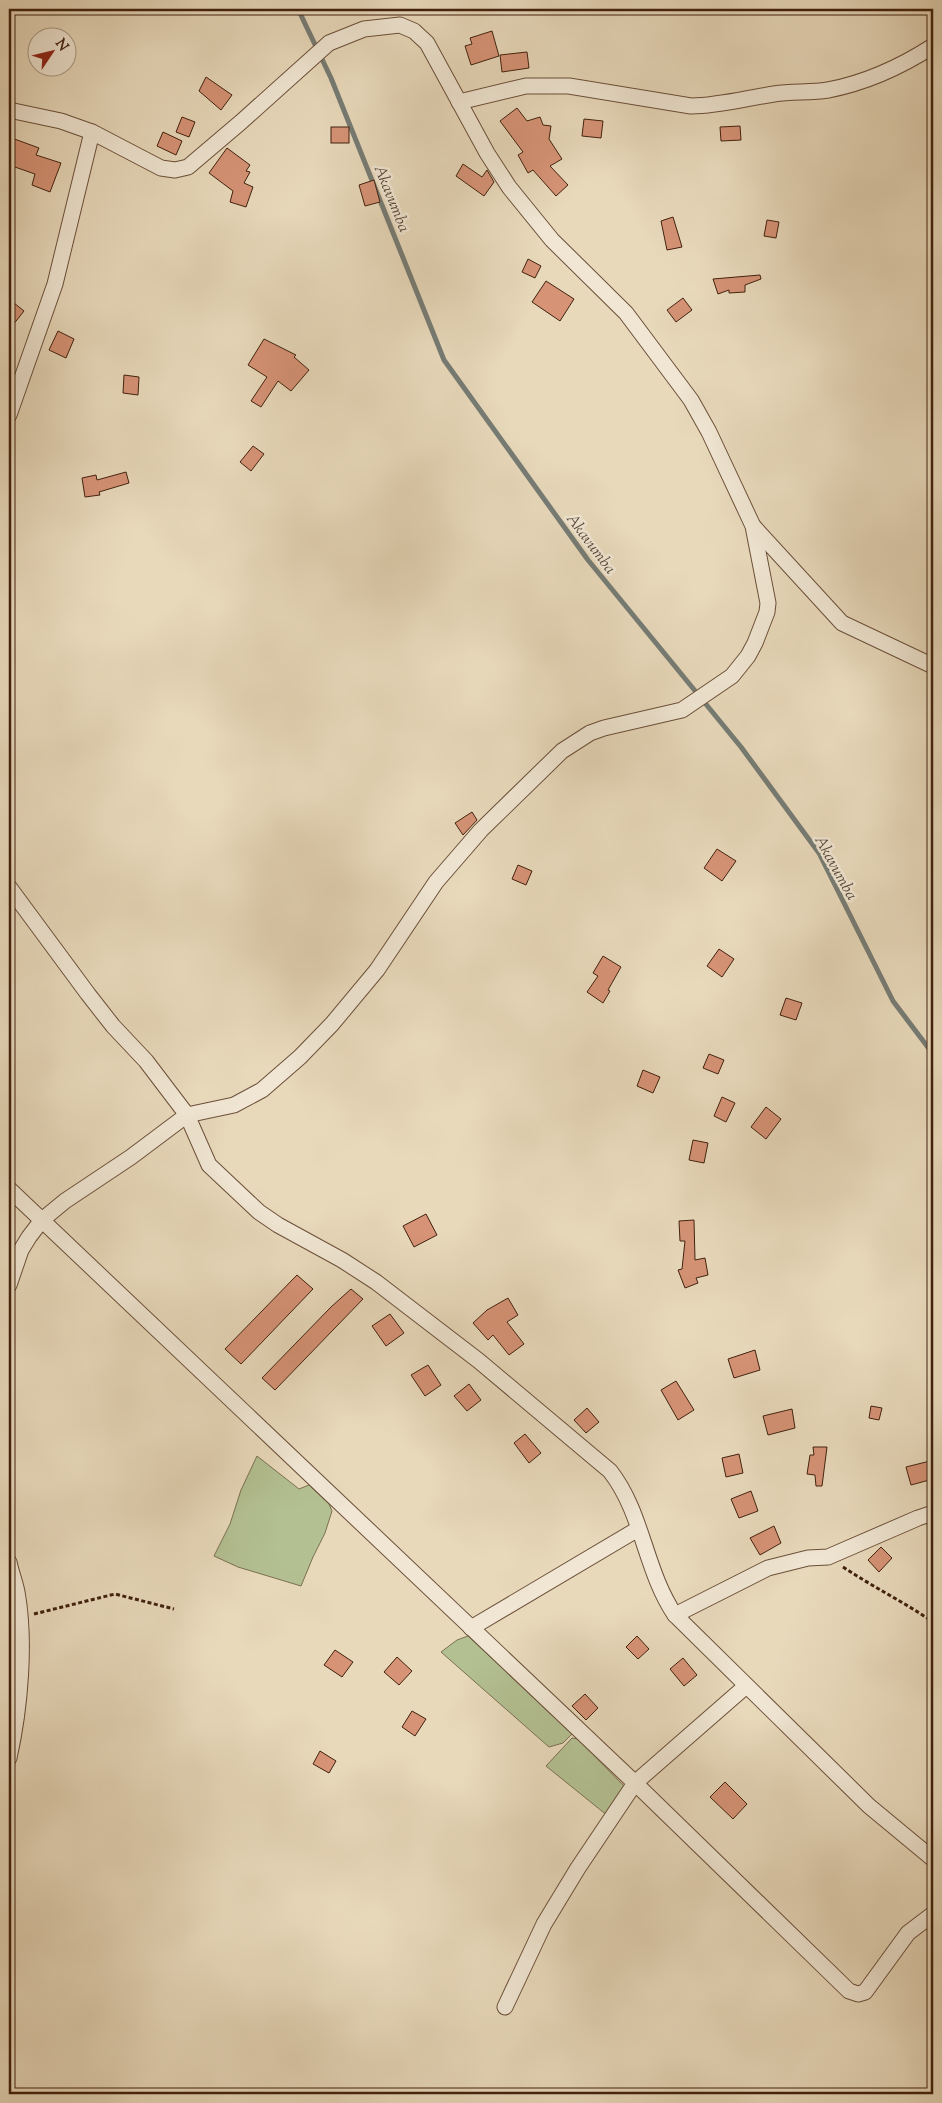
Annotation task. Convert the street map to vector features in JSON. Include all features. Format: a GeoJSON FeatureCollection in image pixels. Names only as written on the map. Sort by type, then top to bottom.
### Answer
{"type":"FeatureCollection","features":[{"type":"Feature","properties":{"kind":"street"},"geometry":{"type":"LineString","coordinates":[[9,110],[61,121],[92,132],[161,168],[175,170],[188,167],[329,43],[364,29],[400,26],[414,31],[427,43],[487,154],[509,187],[552,240],[626,313],[690,400],[709,432],[753,526],[766,586],[767,612],[748,656],[732,676],[682,710],[590,732],[562,751],[481,830],[436,882],[377,970],[332,1024],[300,1057],[262,1090],[234,1105],[187,1115],[131,1157],[65,1201],[42,1220],[21,1250],[9,1285]]}},
{"type":"Feature","properties":{"kind":"street"},"geometry":{"type":"LineString","coordinates":[[459,102],[526,86],[569,86],[691,106],[706,106],[780,93],[828,90],[861,81],[894,68],[933,46]]}},
{"type":"Feature","properties":{"kind":"street"},"geometry":{"type":"LineString","coordinates":[[9,415],[54,284],[92,132]]}},
{"type":"Feature","properties":{"kind":"street"},"geometry":{"type":"LineString","coordinates":[[753,526],[842,623],[933,666]]}},
{"type":"Feature","properties":{"kind":"street"},"geometry":{"type":"LineString","coordinates":[[9,887],[88,994],[113,1026],[146,1061],[187,1115],[209,1166],[258,1212],[342,1260],[376,1282],[479,1362],[610,1471],[629,1501],[661,1591],[675,1615],[869,1806],[933,1859]]}},
{"type":"Feature","properties":{"kind":"street"},"geometry":{"type":"LineString","coordinates":[[9,1189],[854,1993],[861,1994],[870,1987],[908,1933],[933,1914]]}},
{"type":"Feature","properties":{"kind":"street"},"geometry":{"type":"LineString","coordinates":[[675,1615],[768,1568],[808,1558],[828,1557],[918,1518],[933,1514]]}},
{"type":"Feature","properties":{"kind":"street"},"geometry":{"type":"LineString","coordinates":[[471,1628],[638,1529]]}},
{"type":"Feature","properties":{"kind":"street"},"geometry":{"type":"LineString","coordinates":[[9,1562],[17,1591],[22,1640],[18,1694],[9,1758]]}},
{"type":"Feature","properties":{"kind":"street"},"geometry":{"type":"LineString","coordinates":[[505,2006],[544,1924],[578,1868],[635,1784],[746,1686]]}},
{"type":"Feature","properties":{"kind":"path"},"geometry":{"type":"LineString","coordinates":[[828,1557],[864,1581],[908,1604],[933,1622]]}},
{"type":"Feature","properties":{"kind":"path"},"geometry":{"type":"LineString","coordinates":[[20,1617],[115,1594],[174,1609]]}},
{"type":"Feature","properties":{"kind":"green space"},"geometry":{"type":"Polygon","coordinates":[[[257,1456],[299,1489],[309,1485],[329,1504],[332,1511],[325,1533],[301,1586],[238,1567],[214,1556],[230,1524],[241,1490],[257,1456]]]}},
{"type":"Feature","properties":{"kind":"green space"},"geometry":{"type":"Polygon","coordinates":[[[468,1636],[572,1734],[563,1743],[549,1747],[441,1652],[457,1640],[468,1636]]]}},
{"type":"Feature","properties":{"kind":"green space"},"geometry":{"type":"Polygon","coordinates":[[[572,1738],[578,1739],[624,1786],[623,1792],[608,1816],[546,1766],[572,1738]]]}},
{"type":"Feature","properties":{"kind":"building"},"geometry":{"type":"Polygon","coordinates":[[[492,31],[499,56],[471,65],[465,46],[472,44],[470,38],[492,31]]]}},
{"type":"Feature","properties":{"kind":"building"},"geometry":{"type":"Polygon","coordinates":[[[527,52],[529,68],[502,72],[500,55],[527,52]]]}},
{"type":"Feature","properties":{"kind":"building"},"geometry":{"type":"Polygon","coordinates":[[[206,77],[232,95],[221,110],[199,91],[206,77]]]}},
{"type":"Feature","properties":{"kind":"building"},"geometry":{"type":"Polygon","coordinates":[[[517,108],[527,121],[540,117],[543,125],[551,126],[549,139],[562,159],[550,166],[568,185],[556,196],[533,170],[528,173],[518,155],[523,152],[500,121],[517,108]]]}},
{"type":"Feature","properties":{"kind":"building"},"geometry":{"type":"Polygon","coordinates":[[[182,117],[195,122],[189,137],[176,132],[182,117]]]}},
{"type":"Feature","properties":{"kind":"building"},"geometry":{"type":"Polygon","coordinates":[[[584,119],[603,121],[601,138],[582,136],[584,119]]]}},
{"type":"Feature","properties":{"kind":"building"},"geometry":{"type":"Polygon","coordinates":[[[740,126],[741,140],[721,141],[720,127],[740,126]]]}},
{"type":"Feature","properties":{"kind":"building"},"geometry":{"type":"Polygon","coordinates":[[[331,127],[349,127],[349,143],[331,143],[331,127]]]}},
{"type":"Feature","properties":{"kind":"building"},"geometry":{"type":"Polygon","coordinates":[[[163,132],[182,141],[176,155],[157,146],[163,132]]]}},
{"type":"Feature","properties":{"kind":"building"},"geometry":{"type":"Polygon","coordinates":[[[9,137],[39,148],[36,155],[61,163],[50,192],[32,185],[35,174],[9,165],[9,137]]]}},
{"type":"Feature","properties":{"kind":"building"},"geometry":{"type":"Polygon","coordinates":[[[227,148],[250,165],[246,171],[250,172],[244,183],[253,187],[246,207],[230,202],[233,191],[209,173],[227,148]]]}},
{"type":"Feature","properties":{"kind":"building"},"geometry":{"type":"Polygon","coordinates":[[[463,164],[482,177],[487,170],[494,182],[484,196],[456,176],[463,164]]]}},
{"type":"Feature","properties":{"kind":"building"},"geometry":{"type":"Polygon","coordinates":[[[374,180],[380,202],[365,206],[359,185],[374,180]]]}},
{"type":"Feature","properties":{"kind":"building"},"geometry":{"type":"Polygon","coordinates":[[[673,217],[682,247],[667,250],[661,221],[673,217]]]}},
{"type":"Feature","properties":{"kind":"building"},"geometry":{"type":"Polygon","coordinates":[[[767,220],[779,222],[776,238],[764,236],[767,220]]]}},
{"type":"Feature","properties":{"kind":"building"},"geometry":{"type":"Polygon","coordinates":[[[528,259],[541,266],[535,278],[522,272],[528,259]]]}},
{"type":"Feature","properties":{"kind":"building"},"geometry":{"type":"Polygon","coordinates":[[[760,275],[761,279],[745,285],[745,292],[729,293],[729,290],[718,294],[713,279],[760,275]]]}},
{"type":"Feature","properties":{"kind":"building"},"geometry":{"type":"Polygon","coordinates":[[[546,281],[574,299],[560,321],[532,302],[546,281]]]}},
{"type":"Feature","properties":{"kind":"building"},"geometry":{"type":"Polygon","coordinates":[[[683,298],[692,310],[676,322],[667,310],[683,298]]]}},
{"type":"Feature","properties":{"kind":"building"},"geometry":{"type":"Polygon","coordinates":[[[14,303],[24,311],[9,330],[9,309],[14,303]]]}},
{"type":"Feature","properties":{"kind":"building"},"geometry":{"type":"Polygon","coordinates":[[[58,331],[74,339],[66,358],[49,350],[58,331]]]}},
{"type":"Feature","properties":{"kind":"building"},"geometry":{"type":"Polygon","coordinates":[[[264,339],[296,355],[294,357],[309,370],[291,391],[278,381],[261,407],[251,401],[267,377],[248,365],[264,339]]]}},
{"type":"Feature","properties":{"kind":"building"},"geometry":{"type":"Polygon","coordinates":[[[124,375],[139,377],[138,395],[123,393],[124,375]]]}},
{"type":"Feature","properties":{"kind":"building"},"geometry":{"type":"Polygon","coordinates":[[[253,446],[264,454],[251,471],[240,462],[253,446]]]}},
{"type":"Feature","properties":{"kind":"building"},"geometry":{"type":"Polygon","coordinates":[[[126,472],[129,483],[99,492],[100,495],[85,497],[82,478],[96,475],[97,480],[126,472]]]}},
{"type":"Feature","properties":{"kind":"building"},"geometry":{"type":"Polygon","coordinates":[[[472,812],[477,820],[463,835],[455,823],[472,812]]]}},
{"type":"Feature","properties":{"kind":"building"},"geometry":{"type":"Polygon","coordinates":[[[717,849],[736,861],[722,881],[704,868],[717,849]]]}},
{"type":"Feature","properties":{"kind":"building"},"geometry":{"type":"Polygon","coordinates":[[[518,865],[532,871],[526,885],[512,879],[518,865]]]}},
{"type":"Feature","properties":{"kind":"building"},"geometry":{"type":"Polygon","coordinates":[[[719,949],[734,959],[722,977],[707,966],[719,949]]]}},
{"type":"Feature","properties":{"kind":"building"},"geometry":{"type":"Polygon","coordinates":[[[603,956],[621,967],[603,1003],[587,992],[598,976],[593,973],[603,956]]]}},
{"type":"Feature","properties":{"kind":"building"},"geometry":{"type":"Polygon","coordinates":[[[786,998],[802,1003],[796,1020],[780,1015],[786,998]]]}},
{"type":"Feature","properties":{"kind":"building"},"geometry":{"type":"Polygon","coordinates":[[[709,1054],[724,1060],[718,1074],[703,1068],[709,1054]]]}},
{"type":"Feature","properties":{"kind":"building"},"geometry":{"type":"Polygon","coordinates":[[[643,1070],[660,1077],[653,1093],[637,1086],[643,1070]]]}},
{"type":"Feature","properties":{"kind":"building"},"geometry":{"type":"Polygon","coordinates":[[[722,1097],[735,1103],[726,1122],[714,1116],[722,1097]]]}},
{"type":"Feature","properties":{"kind":"building"},"geometry":{"type":"Polygon","coordinates":[[[766,1107],[781,1119],[766,1139],[751,1127],[766,1107]]]}},
{"type":"Feature","properties":{"kind":"building"},"geometry":{"type":"Polygon","coordinates":[[[693,1140],[708,1143],[704,1163],[689,1160],[693,1140]]]}},
{"type":"Feature","properties":{"kind":"building"},"geometry":{"type":"Polygon","coordinates":[[[426,1214],[437,1235],[414,1247],[403,1226],[426,1214]]]}},
{"type":"Feature","properties":{"kind":"building"},"geometry":{"type":"Polygon","coordinates":[[[694,1220],[695,1260],[705,1258],[708,1275],[696,1278],[698,1283],[685,1288],[678,1270],[682,1269],[685,1241],[680,1241],[679,1221],[694,1220]]]}},
{"type":"Feature","properties":{"kind":"building"},"geometry":{"type":"Polygon","coordinates":[[[297,1275],[313,1289],[241,1364],[225,1349],[297,1275]]]}},
{"type":"Feature","properties":{"kind":"building"},"geometry":{"type":"Polygon","coordinates":[[[351,1289],[363,1299],[275,1390],[262,1378],[351,1289]]]}},
{"type":"Feature","properties":{"kind":"building"},"geometry":{"type":"Polygon","coordinates":[[[508,1298],[518,1315],[507,1322],[524,1344],[509,1355],[493,1335],[488,1340],[473,1323],[487,1310],[508,1298]]]}},
{"type":"Feature","properties":{"kind":"building"},"geometry":{"type":"Polygon","coordinates":[[[390,1314],[404,1333],[386,1346],[372,1326],[390,1314]]]}},
{"type":"Feature","properties":{"kind":"building"},"geometry":{"type":"Polygon","coordinates":[[[755,1350],[760,1370],[734,1378],[728,1359],[755,1350]]]}},
{"type":"Feature","properties":{"kind":"building"},"geometry":{"type":"Polygon","coordinates":[[[428,1365],[441,1385],[425,1396],[411,1375],[428,1365]]]}},
{"type":"Feature","properties":{"kind":"building"},"geometry":{"type":"Polygon","coordinates":[[[676,1381],[694,1410],[678,1420],[661,1390],[676,1381]]]}},
{"type":"Feature","properties":{"kind":"building"},"geometry":{"type":"Polygon","coordinates":[[[469,1384],[481,1400],[467,1411],[454,1396],[469,1384]]]}},
{"type":"Feature","properties":{"kind":"building"},"geometry":{"type":"Polygon","coordinates":[[[871,1406],[882,1408],[879,1420],[869,1418],[871,1406]]]}},
{"type":"Feature","properties":{"kind":"building"},"geometry":{"type":"Polygon","coordinates":[[[587,1408],[599,1422],[586,1433],[574,1420],[587,1408]]]}},
{"type":"Feature","properties":{"kind":"building"},"geometry":{"type":"Polygon","coordinates":[[[792,1409],[795,1428],[768,1435],[763,1416],[792,1409]]]}},
{"type":"Feature","properties":{"kind":"building"},"geometry":{"type":"Polygon","coordinates":[[[525,1434],[541,1453],[529,1463],[514,1443],[525,1434]]]}},
{"type":"Feature","properties":{"kind":"building"},"geometry":{"type":"Polygon","coordinates":[[[813,1447],[827,1447],[822,1486],[816,1486],[815,1475],[807,1474],[810,1455],[814,1455],[813,1447]]]}},
{"type":"Feature","properties":{"kind":"building"},"geometry":{"type":"Polygon","coordinates":[[[739,1454],[743,1473],[726,1477],[722,1458],[739,1454]]]}},
{"type":"Feature","properties":{"kind":"building"},"geometry":{"type":"Polygon","coordinates":[[[930,1461],[933,1479],[911,1485],[906,1467],[930,1461]]]}},
{"type":"Feature","properties":{"kind":"building"},"geometry":{"type":"Polygon","coordinates":[[[751,1491],[758,1511],[739,1518],[731,1499],[751,1491]]]}},
{"type":"Feature","properties":{"kind":"building"},"geometry":{"type":"Polygon","coordinates":[[[774,1526],[781,1543],[760,1555],[750,1538],[774,1526]]]}},
{"type":"Feature","properties":{"kind":"building"},"geometry":{"type":"Polygon","coordinates":[[[881,1547],[892,1558],[879,1572],[868,1560],[881,1547]]]}},
{"type":"Feature","properties":{"kind":"building"},"geometry":{"type":"Polygon","coordinates":[[[637,1636],[649,1649],[638,1659],[626,1647],[637,1636]]]}},
{"type":"Feature","properties":{"kind":"building"},"geometry":{"type":"Polygon","coordinates":[[[335,1650],[353,1662],[342,1677],[324,1665],[335,1650]]]}},
{"type":"Feature","properties":{"kind":"building"},"geometry":{"type":"Polygon","coordinates":[[[397,1657],[412,1671],[399,1685],[384,1672],[397,1657]]]}},
{"type":"Feature","properties":{"kind":"building"},"geometry":{"type":"Polygon","coordinates":[[[683,1658],[697,1675],[684,1686],[670,1669],[683,1658]]]}},
{"type":"Feature","properties":{"kind":"building"},"geometry":{"type":"Polygon","coordinates":[[[585,1694],[598,1708],[586,1720],[572,1706],[585,1694]]]}},
{"type":"Feature","properties":{"kind":"building"},"geometry":{"type":"Polygon","coordinates":[[[412,1711],[426,1719],[415,1736],[402,1727],[412,1711]]]}},
{"type":"Feature","properties":{"kind":"building"},"geometry":{"type":"Polygon","coordinates":[[[320,1751],[336,1761],[329,1773],[313,1764],[320,1751]]]}},
{"type":"Feature","properties":{"kind":"building"},"geometry":{"type":"Polygon","coordinates":[[[725,1782],[747,1804],[733,1819],[710,1797],[725,1782]]]}},
{"type":"Feature","properties":{"kind":"waterway","name":"Akavumba"},"geometry":{"type":"LineString","coordinates":[[298,9],[331,78],[444,360],[588,560],[741,747],[819,853],[893,1001],[933,1054]]}}]}
